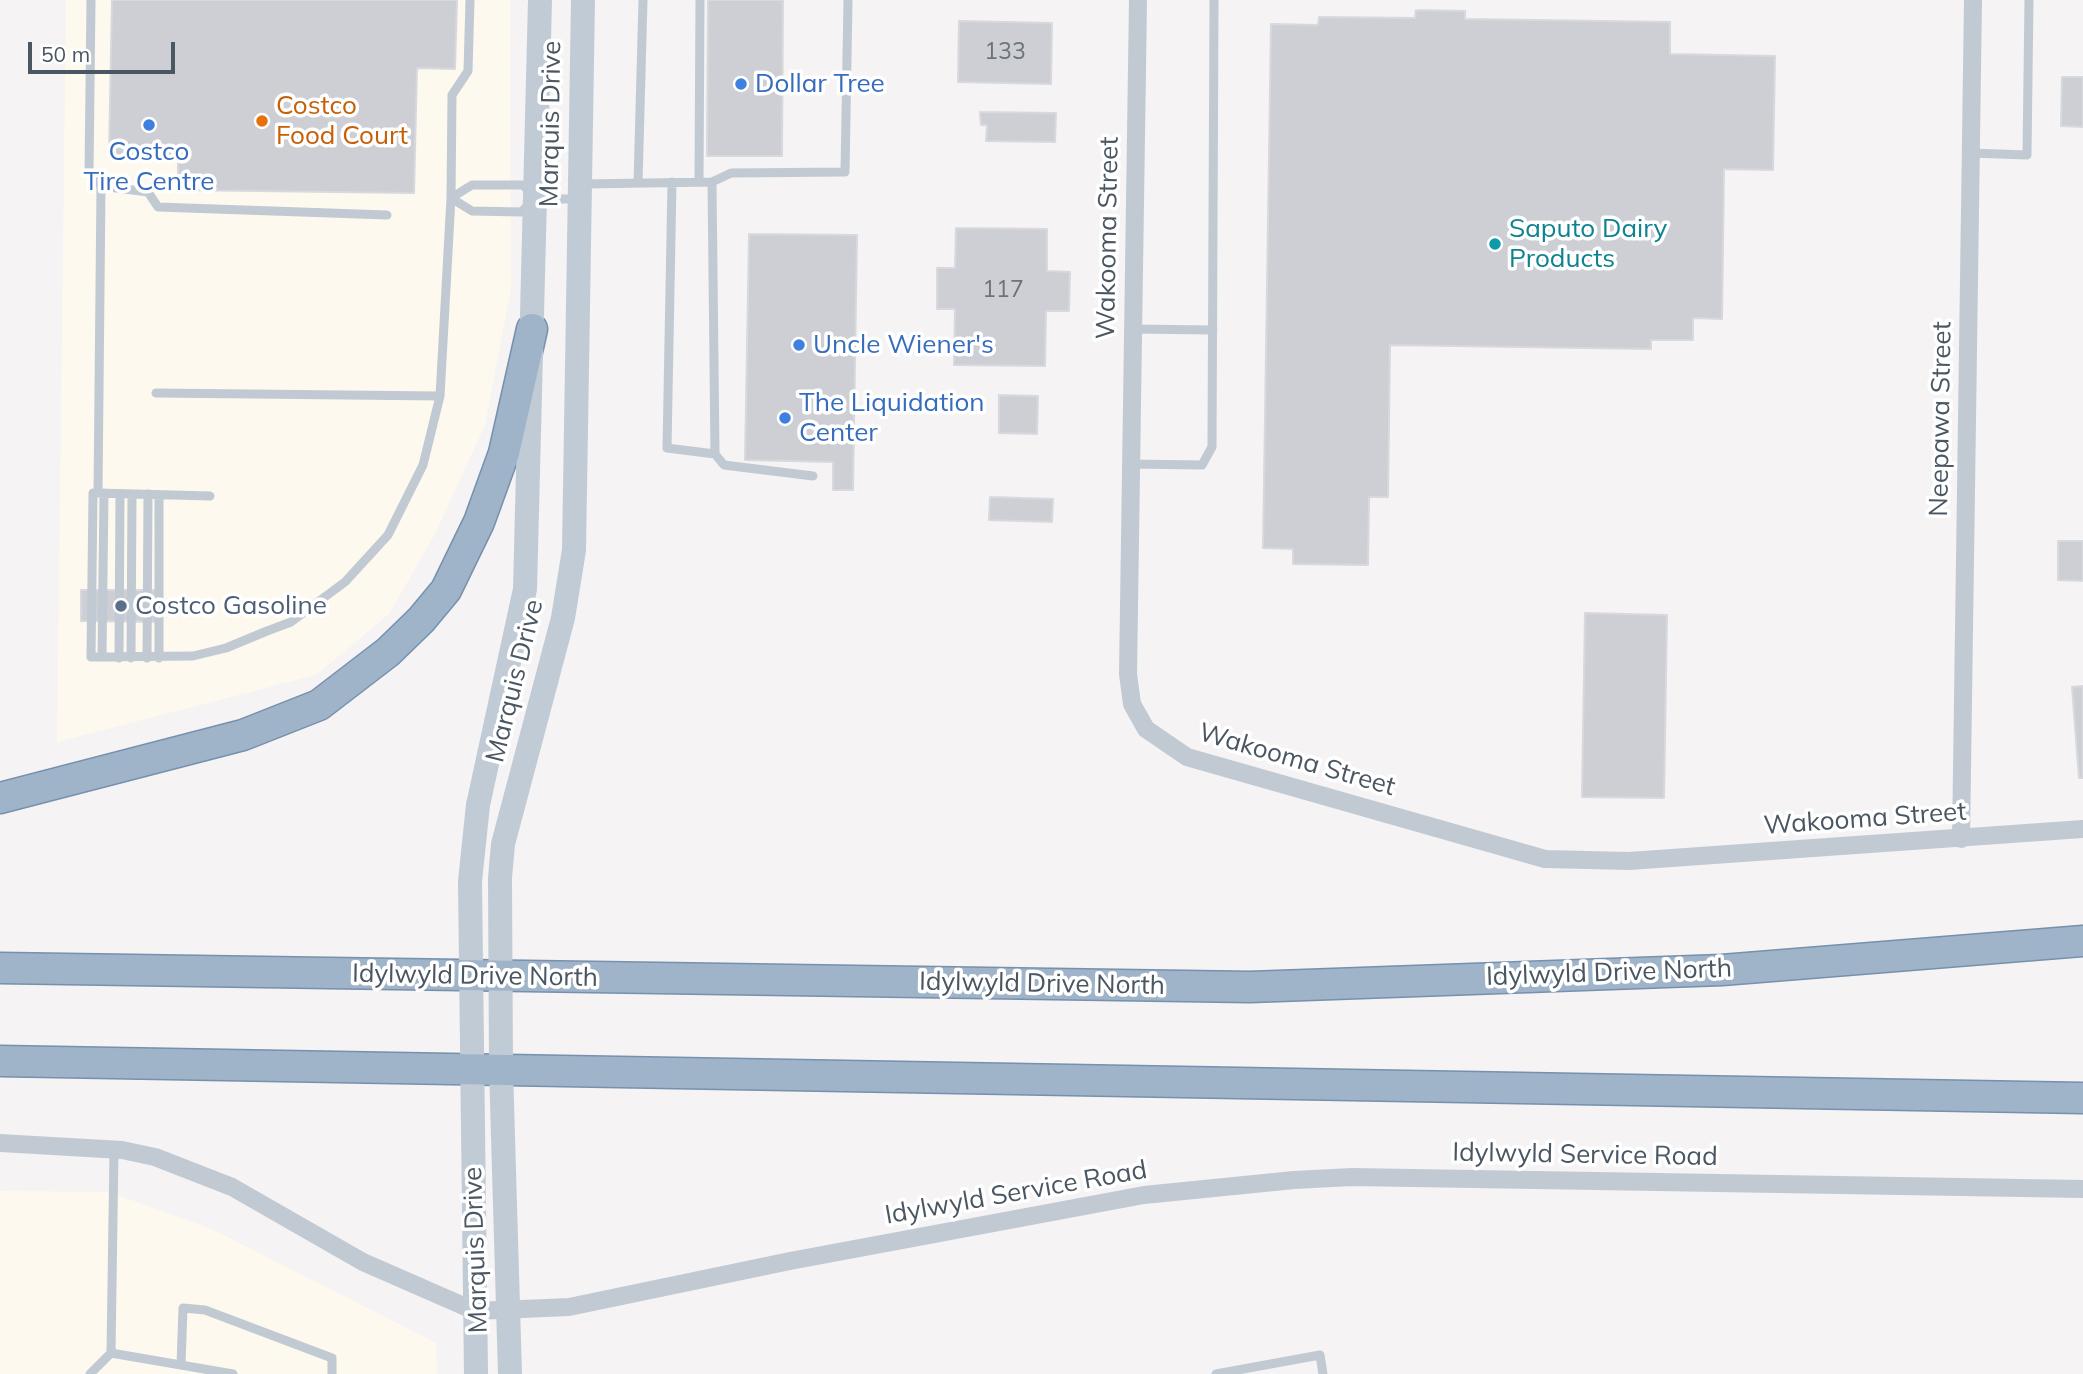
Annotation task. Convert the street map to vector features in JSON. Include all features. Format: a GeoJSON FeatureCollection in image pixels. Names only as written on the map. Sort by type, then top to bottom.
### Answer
{"type":"FeatureCollection","features":[{"type":"Feature","properties":{"kind":"highway"},"geometry":{"type":"LineString","coordinates":[[0,799],[243,735],[319,705],[388,652],[421,620],[446,590],[479,522],[504,453],[532,329]]}},
{"type":"Feature","properties":{"kind":"highway","name":"Idylwyld Drive North"},"geometry":{"type":"LineString","coordinates":[[0,968],[1250,987],[1722,970],[2083,941]]}},
{"type":"Feature","properties":{"kind":"highway"},"geometry":{"type":"LineString","coordinates":[[0,1061],[2083,1098]]}},
{"type":"Feature","properties":{"kind":"main road","name":"Marquis Drive"},"geometry":{"type":"LineString","coordinates":[[510,1374],[501,1069],[470,881],[478,805],[525,589],[540,0]]}},
{"type":"Feature","properties":{"kind":"main road","name":"Marquis Drive"},"geometry":{"type":"LineString","coordinates":[[476,1374],[471,1068],[503,844],[564,618],[574,550],[583,0]]}},
{"type":"Feature","properties":{"kind":"street","name":"Wakooma Street"},"geometry":{"type":"LineString","coordinates":[[1138,0],[1128,652],[1132,704],[1146,729],[1187,757],[1545,859],[1629,861],[2083,829]]}},
{"type":"Feature","properties":{"kind":"street","name":"Neepawa Street"},"geometry":{"type":"LineString","coordinates":[[1961,839],[1973,0]]}},
{"type":"Feature","properties":{"kind":"street","name":"Idylwyld Service Road"},"geometry":{"type":"LineString","coordinates":[[0,1143],[114,1150],[155,1157],[208,1176],[363,1262],[475,1311],[507,1311],[604,1300],[790,1261],[1144,1195],[1294,1180],[1352,1177],[2083,1189]]}},
{"type":"Feature","properties":{"kind":"lane"},"geometry":{"type":"LineString","coordinates":[[91,0],[89,173],[101,186],[148,192],[158,207],[387,215]]}},
{"type":"Feature","properties":{"kind":"lane"},"geometry":{"type":"LineString","coordinates":[[101,186],[102,657],[159,658],[226,648],[291,622],[345,582],[388,535],[423,465],[440,396],[451,198],[452,95],[468,71],[470,0]]}},
{"type":"Feature","properties":{"kind":"lane"},"geometry":{"type":"LineString","coordinates":[[638,183],[643,0]]}},
{"type":"Feature","properties":{"kind":"lane"},"geometry":{"type":"LineString","coordinates":[[699,182],[700,0]]}},
{"type":"Feature","properties":{"kind":"lane"},"geometry":{"type":"LineString","coordinates":[[451,198],[472,211],[521,212],[535,199],[638,183],[712,182],[731,173],[845,172],[848,0]]}},
{"type":"Feature","properties":{"kind":"lane"},"geometry":{"type":"LineString","coordinates":[[1131,464],[1202,465],[1212,447],[1214,0]]}},
{"type":"Feature","properties":{"kind":"lane"},"geometry":{"type":"LineString","coordinates":[[1971,153],[2027,155],[2029,0]]}},
{"type":"Feature","properties":{"kind":"lane"},"geometry":{"type":"LineString","coordinates":[[672,182],[667,448],[715,454]]}},
{"type":"Feature","properties":{"kind":"lane"},"geometry":{"type":"LineString","coordinates":[[712,182],[715,454],[724,465],[813,476]]}},
{"type":"Feature","properties":{"kind":"lane"},"geometry":{"type":"LineString","coordinates":[[451,198],[472,185],[523,185],[535,199]]}},
{"type":"Feature","properties":{"kind":"lane"},"geometry":{"type":"LineString","coordinates":[[1133,329],[1213,330]]}},
{"type":"Feature","properties":{"kind":"lane"},"geometry":{"type":"LineString","coordinates":[[156,393],[440,396]]}},
{"type":"Feature","properties":{"kind":"lane"},"geometry":{"type":"LineString","coordinates":[[101,493],[210,496]]}},
{"type":"Feature","properties":{"kind":"lane"},"geometry":{"type":"LineString","coordinates":[[119,658],[120,494]]}},
{"type":"Feature","properties":{"kind":"lane"},"geometry":{"type":"LineString","coordinates":[[131,658],[132,494]]}},
{"type":"Feature","properties":{"kind":"lane"},"geometry":{"type":"LineString","coordinates":[[147,658],[148,494]]}},
{"type":"Feature","properties":{"kind":"lane"},"geometry":{"type":"LineString","coordinates":[[159,495],[159,658]]}},
{"type":"Feature","properties":{"kind":"lane"},"geometry":{"type":"LineString","coordinates":[[90,1374],[111,1353],[114,1150]]}},
{"type":"Feature","properties":{"kind":"lane"},"geometry":{"type":"LineString","coordinates":[[181,1365],[183,1308],[205,1310],[332,1358],[332,1374]]}},
{"type":"Feature","properties":{"kind":"lane"},"geometry":{"type":"LineString","coordinates":[[111,1353],[233,1374]]}},
{"type":"Feature","properties":{"kind":"lane"},"geometry":{"type":"LineString","coordinates":[[1216,1374],[1320,1355],[1323,1374]]}},
{"type":"Feature","properties":{"kind":"shaded area"},"geometry":{"type":"Polygon","coordinates":[[[66,0],[510,0],[511,289],[485,425],[435,534],[389,614],[316,675],[57,742],[66,0]]]}},
{"type":"Feature","properties":{"kind":"shaded area"},"geometry":{"type":"Polygon","coordinates":[[[0,1191],[109,1192],[214,1230],[436,1343],[437,1374],[0,1374],[0,1191]]]}},
{"type":"Feature","properties":{"kind":"building"},"geometry":{"type":"Polygon","coordinates":[[[112,0],[457,0],[455,69],[417,68],[414,193],[178,190],[178,158],[109,157],[112,0]]]}},
{"type":"Feature","properties":{"kind":"building"},"geometry":{"type":"Polygon","coordinates":[[[708,0],[783,0],[782,156],[707,156],[708,0]]]}},
{"type":"Feature","properties":{"kind":"building","name":"Saputo Dairy Products"},"geometry":{"type":"Polygon","coordinates":[[[1416,10],[1465,11],[1465,19],[1670,22],[1670,54],[1775,56],[1773,170],[1724,169],[1722,319],[1693,318],[1693,340],[1651,340],[1651,349],[1390,345],[1388,497],[1369,497],[1368,565],[1293,564],[1293,549],[1263,548],[1271,24],[1318,25],[1319,17],[1415,18],[1416,10]]]}},
{"type":"Feature","properties":{"kind":"building"},"geometry":{"type":"Polygon","coordinates":[[[959,21],[1052,23],[1051,84],[958,82],[959,21]]]}},
{"type":"Feature","properties":{"kind":"building"},"geometry":{"type":"Polygon","coordinates":[[[2062,77],[2083,77],[2083,127],[2061,126],[2062,77]]]}},
{"type":"Feature","properties":{"kind":"building"},"geometry":{"type":"Polygon","coordinates":[[[980,112],[1056,113],[1055,142],[986,141],[987,125],[981,125],[980,112]]]}},
{"type":"Feature","properties":{"kind":"building"},"geometry":{"type":"Polygon","coordinates":[[[956,228],[1047,229],[1047,271],[1070,272],[1069,311],[1046,311],[1045,366],[954,365],[955,309],[937,309],[937,268],[955,268],[956,228]]]}},
{"type":"Feature","properties":{"kind":"building"},"geometry":{"type":"Polygon","coordinates":[[[749,234],[857,235],[853,490],[833,490],[833,462],[745,460],[749,234]]]}},
{"type":"Feature","properties":{"kind":"building"},"geometry":{"type":"Polygon","coordinates":[[[999,395],[1038,396],[1037,434],[999,433],[999,395]]]}},
{"type":"Feature","properties":{"kind":"building"},"geometry":{"type":"Polygon","coordinates":[[[990,497],[1053,499],[1052,522],[989,520],[990,497]]]}},
{"type":"Feature","properties":{"kind":"building"},"geometry":{"type":"Polygon","coordinates":[[[2058,541],[2083,541],[2083,581],[2058,580],[2058,541]]]}},
{"type":"Feature","properties":{"kind":"building","name":"Costco Gasoline"},"geometry":{"type":"Polygon","coordinates":[[[81,590],[161,590],[161,622],[81,621],[81,590]]]}},
{"type":"Feature","properties":{"kind":"building"},"geometry":{"type":"Polygon","coordinates":[[[1585,613],[1667,615],[1664,798],[1582,797],[1585,613]]]}},
{"type":"Feature","properties":{"kind":"building"},"geometry":{"type":"Polygon","coordinates":[[[2083,686],[2083,778],[2079,778],[2072,687],[2083,686]]]}},
{"type":"Feature","properties":{"kind":"place","name":"Dollar Tree"},"geometry":{"type":"Point","coordinates":[741,84]}},
{"type":"Feature","properties":{"kind":"place","name":"Costco Food Court"},"geometry":{"type":"Point","coordinates":[262,121]}},
{"type":"Feature","properties":{"kind":"place","name":"Costco Tire Centre"},"geometry":{"type":"Point","coordinates":[149,125]}},
{"type":"Feature","properties":{"kind":"place","name":"Saputo Dairy Products"},"geometry":{"type":"Point","coordinates":[1495,244]}},
{"type":"Feature","properties":{"kind":"place","name":"Uncle Wiener's"},"geometry":{"type":"Point","coordinates":[799,345]}},
{"type":"Feature","properties":{"kind":"place","name":"The Liquidation Center"},"geometry":{"type":"Point","coordinates":[785,418]}},
{"type":"Feature","properties":{"kind":"place","name":"Costco Gasoline"},"geometry":{"type":"Point","coordinates":[121,606]}}]}
